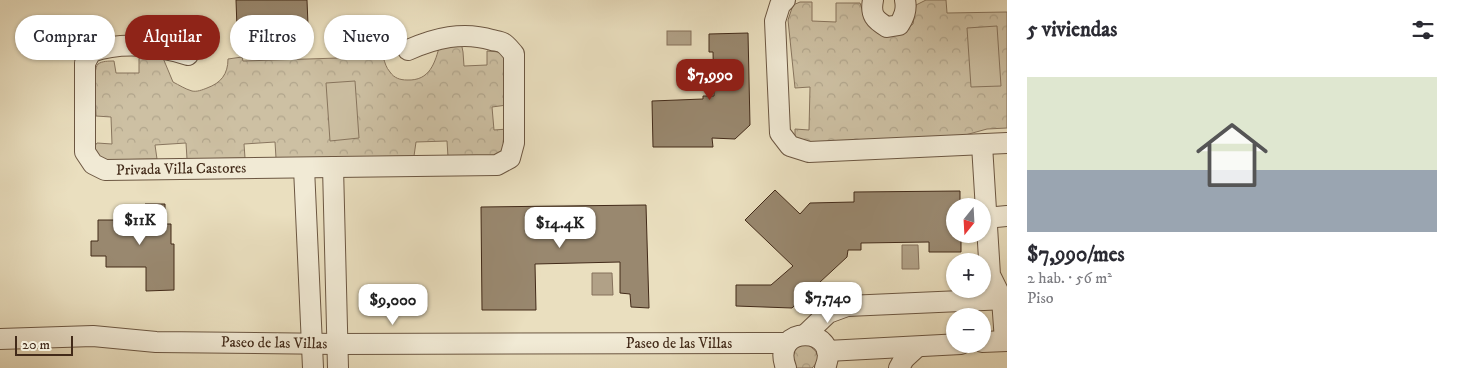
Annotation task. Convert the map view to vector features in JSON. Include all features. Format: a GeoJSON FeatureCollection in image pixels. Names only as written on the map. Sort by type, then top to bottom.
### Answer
{"type":"FeatureCollection","features":[{"type":"Feature","properties":{"kind":"street"},"geometry":{"type":"LineString","coordinates":[[785,0],[780,5],[775,21],[780,133],[790,146],[809,152],[1007,144]]}},
{"type":"Feature","properties":{"kind":"street"},"geometry":{"type":"LineString","coordinates":[[872,0],[873,14],[877,21],[887,27],[899,24],[904,17],[905,0]]}},
{"type":"Feature","properties":{"kind":"street","name":"Privada Villa Castores"},"geometry":{"type":"LineString","coordinates":[[125,45],[91,52],[85,62],[85,152],[93,164],[105,170],[497,165],[510,158],[514,144],[514,54],[505,43],[486,38],[446,37],[426,42],[408,50]]}},
{"type":"Feature","properties":{"kind":"street"},"geometry":{"type":"LineString","coordinates":[[982,145],[985,198]]}},
{"type":"Feature","properties":{"kind":"street"},"geometry":{"type":"LineString","coordinates":[[333,167],[338,368]]}},
{"type":"Feature","properties":{"kind":"street"},"geometry":{"type":"LineString","coordinates":[[304,168],[312,368]]}},
{"type":"Feature","properties":{"kind":"street"},"geometry":{"type":"LineString","coordinates":[[991,218],[1007,216]]}},
{"type":"Feature","properties":{"kind":"street"},"geometry":{"type":"LineString","coordinates":[[988,243],[990,275],[1005,296],[1006,341],[991,342]]}},
{"type":"Feature","properties":{"kind":"street"},"geometry":{"type":"LineString","coordinates":[[806,334],[828,312],[847,306],[1005,296]]}},
{"type":"Feature","properties":{"kind":"street"},"geometry":{"type":"LineString","coordinates":[[786,368],[783,360],[783,351],[787,343],[799,335],[806,334],[819,339],[824,344],[831,361],[917,346],[946,345]]}},
{"type":"Feature","properties":{"kind":"street","name":"Paseo de las Villas"},"geometry":{"type":"LineString","coordinates":[[0,338],[93,336],[156,342],[338,344],[787,343]]}},
{"type":"Feature","properties":{"kind":"street"},"geometry":{"type":"LineString","coordinates":[[899,368],[904,359],[917,346]]}},
{"type":"Feature","properties":{"kind":"green space"},"geometry":{"type":"Polygon","coordinates":[[[926,0],[946,0],[947,13],[1007,12],[1007,128],[987,129],[958,137],[811,147],[795,139],[795,129],[809,130],[810,87],[795,88],[788,20],[793,5],[800,2],[812,2],[812,21],[836,22],[836,3],[860,3],[868,23],[879,34],[886,36],[903,31],[913,24],[916,5],[926,0]]]}},
{"type":"Feature","properties":{"kind":"green space"},"geometry":{"type":"Polygon","coordinates":[[[997,26],[1001,86],[971,87],[967,28],[997,26]]]}},
{"type":"Feature","properties":{"kind":"green space"},"geometry":{"type":"Polygon","coordinates":[[[461,42],[464,66],[487,65],[487,51],[505,54],[507,105],[492,107],[494,130],[508,129],[500,157],[448,157],[447,141],[416,142],[414,156],[276,158],[275,142],[244,144],[245,158],[187,159],[186,143],[155,145],[157,159],[102,160],[94,147],[97,143],[112,144],[111,117],[96,116],[95,73],[98,64],[101,62],[114,61],[116,73],[139,73],[139,60],[164,60],[173,82],[192,91],[201,90],[220,81],[227,69],[228,59],[230,59],[243,61],[324,58],[324,60],[384,60],[393,76],[400,79],[415,80],[430,70],[440,44],[461,42]]]}},
{"type":"Feature","properties":{"kind":"green space"},"geometry":{"type":"Polygon","coordinates":[[[355,81],[359,138],[330,141],[326,83],[355,81]]]}},
{"type":"Feature","properties":{"kind":"green space"},"geometry":{"type":"Polygon","coordinates":[[[806,343],[816,352],[817,361],[812,368],[796,368],[792,364],[795,346],[806,343]]]}},
{"type":"Feature","properties":{"kind":"shaded area"},"geometry":{"type":"Polygon","coordinates":[[[667,31],[691,31],[691,45],[667,45],[667,31]]]}},
{"type":"Feature","properties":{"kind":"shaded area"},"geometry":{"type":"Polygon","coordinates":[[[902,245],[918,245],[919,269],[902,269],[902,245]]]}},
{"type":"Feature","properties":{"kind":"shaded area"},"geometry":{"type":"Polygon","coordinates":[[[592,273],[612,273],[613,295],[592,295],[592,273]]]}},
{"type":"Feature","properties":{"kind":"building"},"geometry":{"type":"Polygon","coordinates":[[[236,0],[307,0],[308,15],[237,15],[236,0]]]}},
{"type":"Feature","properties":{"kind":"building"},"geometry":{"type":"Polygon","coordinates":[[[748,33],[750,125],[735,139],[712,138],[713,147],[653,147],[652,101],[703,99],[703,96],[714,96],[713,52],[709,52],[709,34],[748,33]]]}},
{"type":"Feature","properties":{"kind":"building"},"geometry":{"type":"Polygon","coordinates":[[[775,190],[800,214],[810,203],[854,202],[854,192],[960,191],[960,198],[946,198],[946,243],[961,243],[961,252],[929,252],[929,242],[861,243],[861,250],[848,250],[847,257],[792,308],[736,306],[736,285],[771,285],[793,266],[745,220],[775,190]]]}},
{"type":"Feature","properties":{"kind":"building"},"geometry":{"type":"Polygon","coordinates":[[[145,204],[165,204],[165,224],[171,224],[171,244],[174,244],[174,290],[146,291],[146,267],[106,267],[106,256],[91,256],[91,241],[98,241],[98,220],[145,220],[145,204]]]}},
{"type":"Feature","properties":{"kind":"building"},"geometry":{"type":"Polygon","coordinates":[[[646,205],[649,308],[631,307],[630,294],[620,293],[620,262],[535,264],[536,310],[482,310],[481,207],[646,205]]]}}]}
